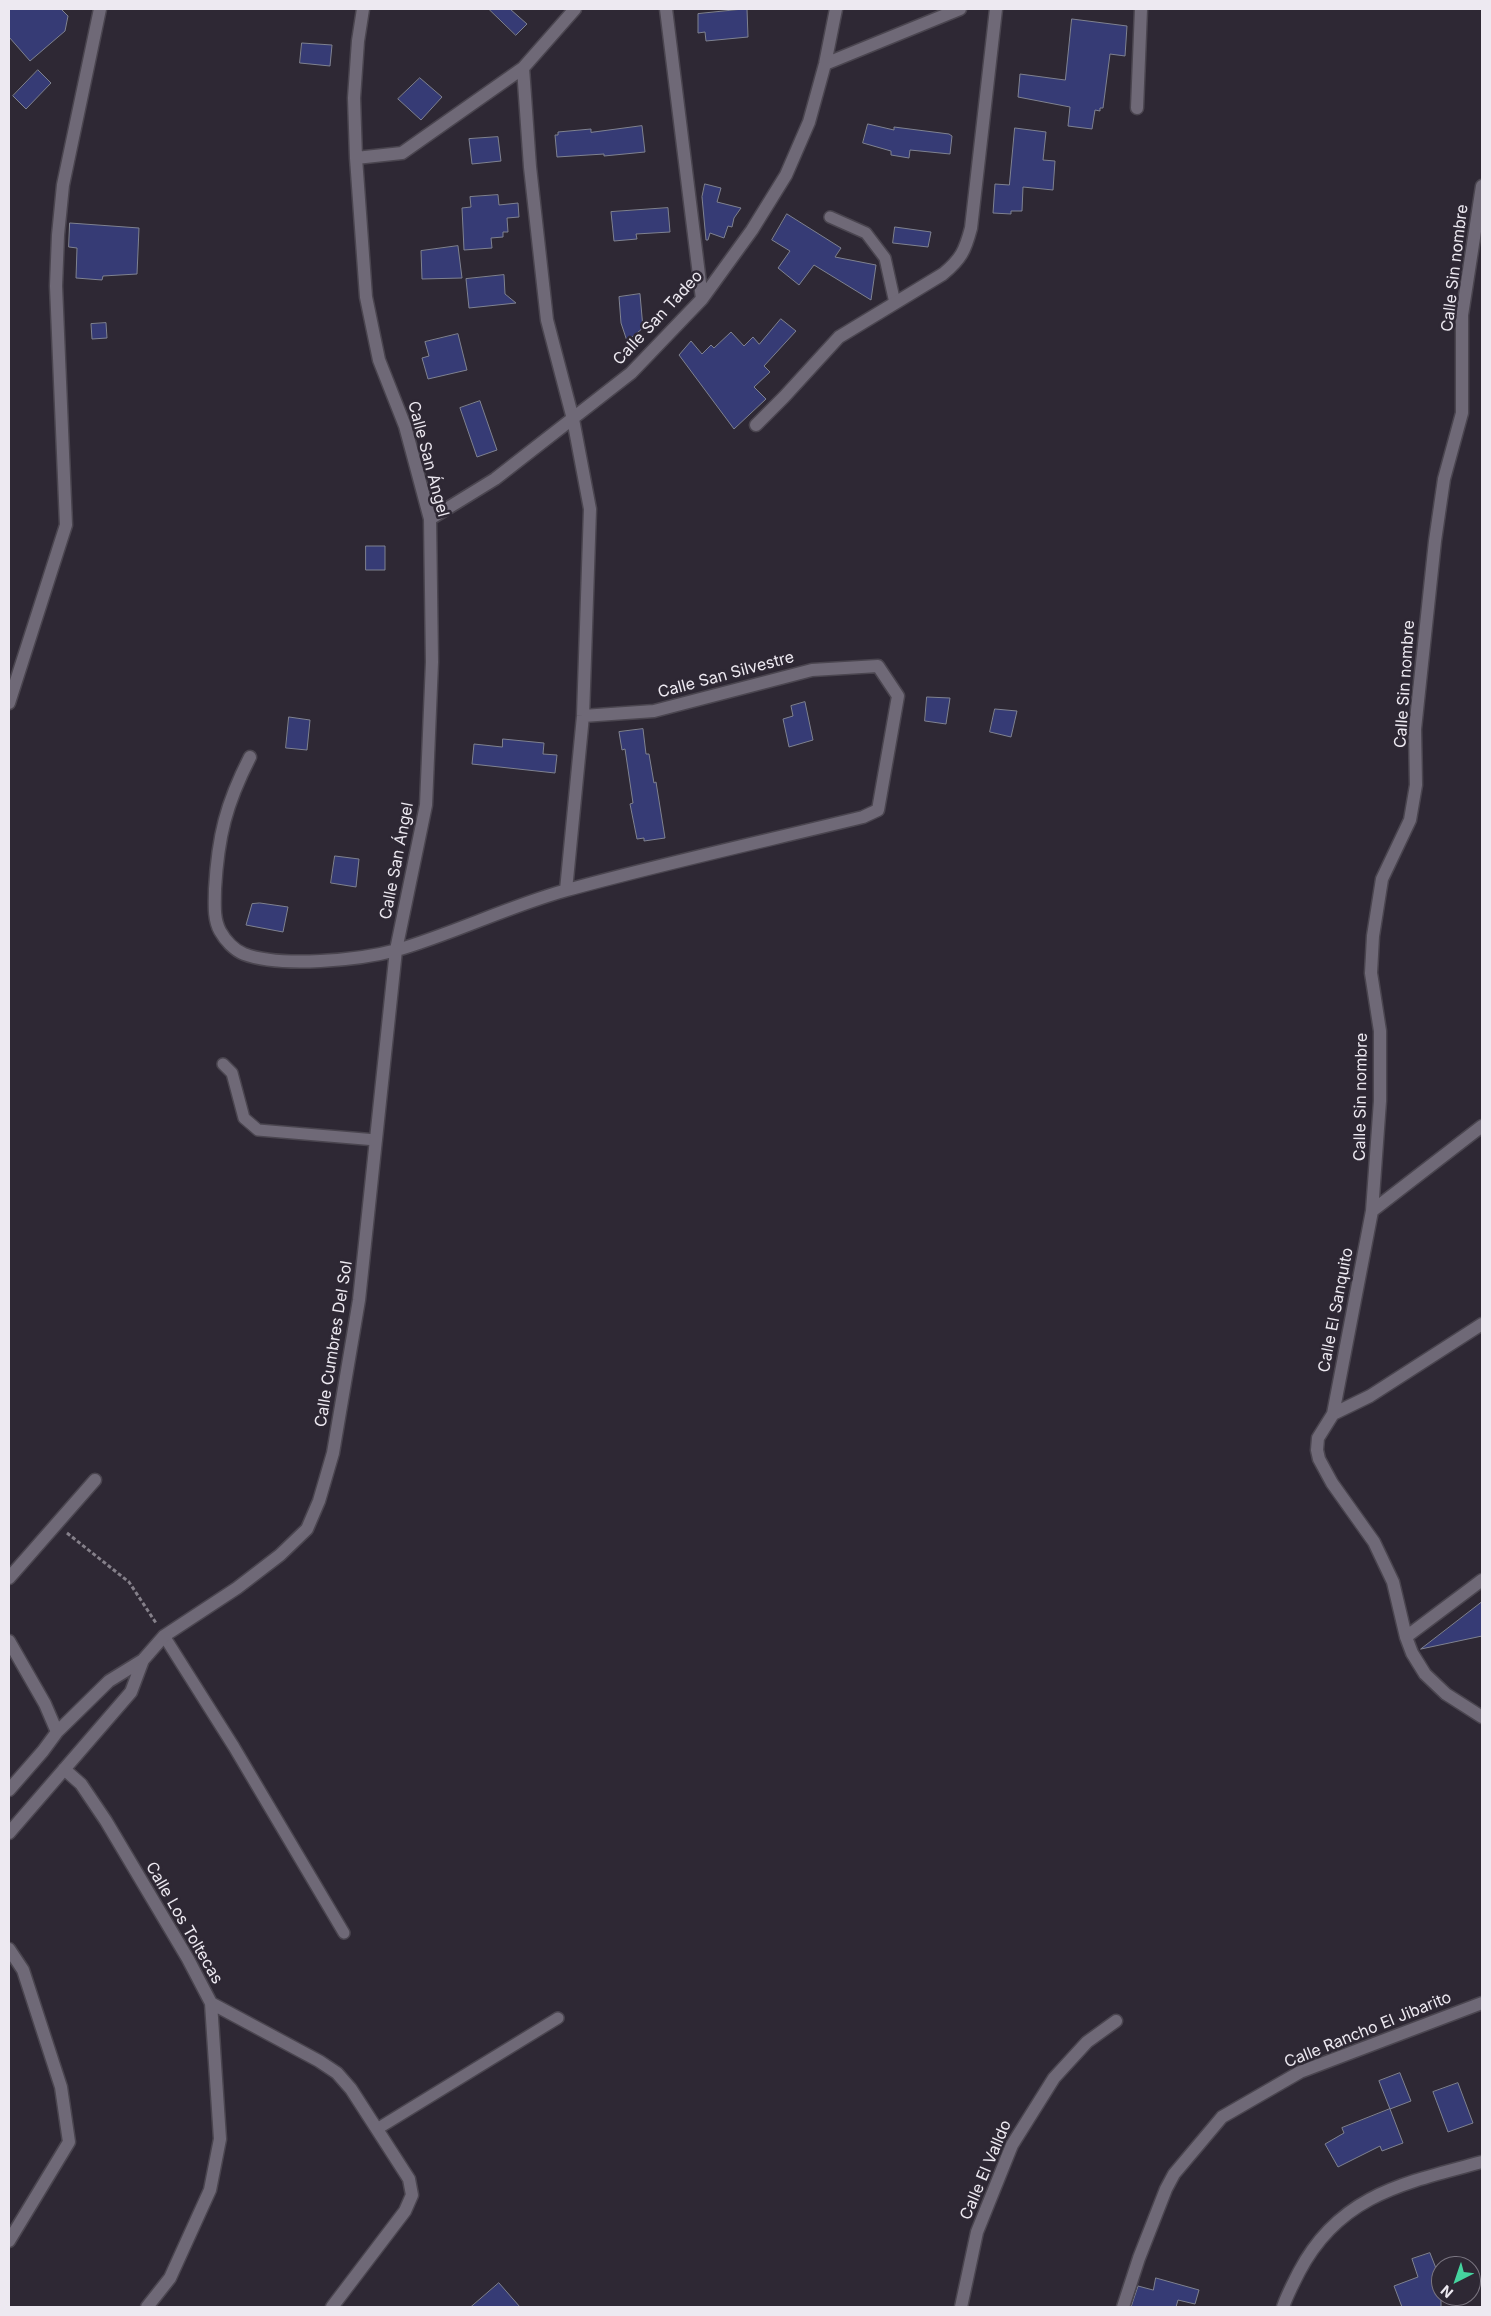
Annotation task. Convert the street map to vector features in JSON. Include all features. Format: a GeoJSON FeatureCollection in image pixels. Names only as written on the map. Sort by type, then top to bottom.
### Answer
{"type":"FeatureCollection","features":[{"type":"Feature","properties":{"kind":"street"},"geometry":{"type":"LineString","coordinates":[[9,703],[66,525],[56,286],[58,235],[63,185],[100,9]]}},
{"type":"Feature","properties":{"kind":"street","name":"Calle San Ángel"},"geometry":{"type":"LineString","coordinates":[[363,9],[358,41],[354,98],[356,158],[366,297],[379,360],[405,426],[430,519],[432,662],[426,804],[396,950]]}},
{"type":"Feature","properties":{"kind":"street"},"geometry":{"type":"LineString","coordinates":[[356,158],[402,153],[523,68],[575,9]]}},
{"type":"Feature","properties":{"kind":"street"},"geometry":{"type":"LineString","coordinates":[[666,9],[702,299]]}},
{"type":"Feature","properties":{"kind":"street","name":"Calle San Tadeo"},"geometry":{"type":"LineString","coordinates":[[430,519],[495,478],[631,373],[702,299],[752,230],[786,175],[809,122],[825,64],[836,9]]}},
{"type":"Feature","properties":{"kind":"street"},"geometry":{"type":"LineString","coordinates":[[825,64],[960,9]]}},
{"type":"Feature","properties":{"kind":"street"},"geometry":{"type":"LineString","coordinates":[[756,424],[784,397],[839,337],[942,274],[966,250],[971,228],[996,9]]}},
{"type":"Feature","properties":{"kind":"street"},"geometry":{"type":"LineString","coordinates":[[1137,108],[1140,9]]}},
{"type":"Feature","properties":{"kind":"street"},"geometry":{"type":"LineString","coordinates":[[250,757],[227,808],[217,856],[214,911],[219,929],[229,943],[242,953],[261,959],[300,961],[347,958],[396,950],[566,890],[583,716],[590,508],[573,419],[547,320],[530,167],[523,68]]}},
{"type":"Feature","properties":{"kind":"street","name":"Calle Sin nombre"},"geometry":{"type":"LineString","coordinates":[[1372,1211],[1380,1101],[1380,1031],[1371,974],[1373,936],[1382,879],[1393,852],[1410,820],[1416,785],[1415,729],[1434,551],[1444,479],[1462,413],[1462,316],[1482,186]]}},
{"type":"Feature","properties":{"kind":"street","name":"Calle San Silvestre"},"geometry":{"type":"LineString","coordinates":[[566,890],[863,817],[878,810],[898,696],[878,666],[812,670],[654,711],[583,716]]}},
{"type":"Feature","properties":{"kind":"street","name":"Calle Cumbres Del Sol"},"geometry":{"type":"LineString","coordinates":[[9,1833],[131,1692],[144,1660],[164,1636],[237,1588],[280,1555],[307,1529],[319,1501],[333,1453],[360,1300],[396,950]]}},
{"type":"Feature","properties":{"kind":"street"},"geometry":{"type":"LineString","coordinates":[[1372,1211],[1482,1126]]}},
{"type":"Feature","properties":{"kind":"street","name":"Calle El Sanquito"},"geometry":{"type":"LineString","coordinates":[[1333,1414],[1372,1211]]}},
{"type":"Feature","properties":{"kind":"street"},"geometry":{"type":"LineString","coordinates":[[1482,1324],[1370,1396],[1333,1414],[1318,1438],[1317,1450],[1319,1459],[1332,1484],[1374,1542],[1393,1582],[1406,1637],[1412,1653],[1425,1674],[1446,1694],[1482,1717]]}},
{"type":"Feature","properties":{"kind":"street"},"geometry":{"type":"LineString","coordinates":[[9,1578],[95,1480]]}},
{"type":"Feature","properties":{"kind":"street"},"geometry":{"type":"LineString","coordinates":[[1406,1637],[1482,1580]]}},
{"type":"Feature","properties":{"kind":"street"},"geometry":{"type":"LineString","coordinates":[[9,1641],[46,1704],[57,1732]]}},
{"type":"Feature","properties":{"kind":"street","name":"Calle Cumbres Del Sol"},"geometry":{"type":"LineString","coordinates":[[9,1790],[57,1732],[108,1681],[144,1660]]}},
{"type":"Feature","properties":{"kind":"street","name":"Calle Los Toltecas"},"geometry":{"type":"LineString","coordinates":[[64,1769],[81,1784],[106,1821],[188,1959],[211,2003],[220,2139],[210,2190],[170,2278],[147,2307]]}},
{"type":"Feature","properties":{"kind":"street"},"geometry":{"type":"LineString","coordinates":[[9,1949],[23,1970],[61,2087],[70,2142],[9,2241]]}},
{"type":"Feature","properties":{"kind":"street","name":"Calle Rancho El Jibarito"},"geometry":{"type":"LineString","coordinates":[[1123,2307],[1166,2189],[1174,2174],[1222,2117],[1300,2072],[1482,2002]]}},
{"type":"Feature","properties":{"kind":"street"},"geometry":{"type":"LineString","coordinates":[[211,2003],[319,2060],[336,2073],[351,2089],[409,2179],[412,2195],[405,2212],[332,2307]]}},
{"type":"Feature","properties":{"kind":"street","name":"Calle El Valldo"},"geometry":{"type":"LineString","coordinates":[[961,2307],[977,2232],[1012,2145],[1054,2078],[1087,2042],[1116,2021]]}},
{"type":"Feature","properties":{"kind":"street"},"geometry":{"type":"LineString","coordinates":[[1283,2307],[1306,2258],[1340,2217],[1358,2205],[1400,2185],[1482,2162]]}},
{"type":"Feature","properties":{"kind":"lane"},"geometry":{"type":"LineString","coordinates":[[830,217],[866,233],[885,258],[895,303]]}},
{"type":"Feature","properties":{"kind":"lane"},"geometry":{"type":"LineString","coordinates":[[223,1064],[232,1073],[244,1118],[258,1130],[376,1140]]}},
{"type":"Feature","properties":{"kind":"lane"},"geometry":{"type":"LineString","coordinates":[[164,1636],[234,1747],[344,1932]]}},
{"type":"Feature","properties":{"kind":"lane"},"geometry":{"type":"LineString","coordinates":[[377,2129],[558,2018]]}},
{"type":"Feature","properties":{"kind":"path"},"geometry":{"type":"LineString","coordinates":[[57,1524],[130,1582],[164,1636]]}},
{"type":"Feature","properties":{"kind":"building"},"geometry":{"type":"Polygon","coordinates":[[[9,9],[61,9],[68,16],[65,31],[30,61],[9,37],[9,9]]]}},
{"type":"Feature","properties":{"kind":"building"},"geometry":{"type":"Polygon","coordinates":[[[489,9],[510,9],[527,24],[516,35],[489,9]]]}},
{"type":"Feature","properties":{"kind":"building"},"geometry":{"type":"Polygon","coordinates":[[[747,9],[748,37],[706,41],[705,32],[698,33],[698,14],[747,9]]]}},
{"type":"Feature","properties":{"kind":"building"},"geometry":{"type":"Polygon","coordinates":[[[1072,19],[1127,26],[1125,56],[1110,54],[1103,108],[1100,108],[1100,111],[1095,110],[1092,129],[1068,126],[1070,107],[1018,97],[1020,74],[1065,80],[1072,19]]]}},
{"type":"Feature","properties":{"kind":"building"},"geometry":{"type":"Polygon","coordinates":[[[302,43],[332,45],[330,66],[300,63],[302,43]]]}},
{"type":"Feature","properties":{"kind":"building"},"geometry":{"type":"Polygon","coordinates":[[[38,70],[51,83],[26,109],[13,96],[38,70]]]}},
{"type":"Feature","properties":{"kind":"building"},"geometry":{"type":"Polygon","coordinates":[[[420,78],[442,97],[421,120],[398,99],[420,78]]]}},
{"type":"Feature","properties":{"kind":"building"},"geometry":{"type":"Polygon","coordinates":[[[868,124],[894,130],[894,127],[949,134],[952,136],[950,154],[910,150],[909,158],[891,155],[891,151],[863,143],[868,124]]]}},
{"type":"Feature","properties":{"kind":"building"},"geometry":{"type":"Polygon","coordinates":[[[642,126],[645,152],[604,156],[604,154],[557,157],[555,135],[558,135],[558,132],[591,129],[591,132],[642,126]]]}},
{"type":"Feature","properties":{"kind":"building"},"geometry":{"type":"Polygon","coordinates":[[[1015,128],[1046,132],[1043,160],[1055,161],[1053,190],[1023,187],[1022,211],[1011,211],[1011,214],[993,213],[995,184],[1009,185],[1015,128]]]}},
{"type":"Feature","properties":{"kind":"building"},"geometry":{"type":"Polygon","coordinates":[[[498,137],[501,161],[472,164],[469,139],[498,137]]]}},
{"type":"Feature","properties":{"kind":"building"},"geometry":{"type":"Polygon","coordinates":[[[705,184],[721,188],[717,202],[741,208],[734,218],[732,227],[728,226],[724,238],[710,233],[708,240],[706,240],[702,197],[705,184]]]}},
{"type":"Feature","properties":{"kind":"building"},"geometry":{"type":"Polygon","coordinates":[[[498,195],[499,205],[518,203],[519,217],[507,218],[508,232],[503,232],[503,237],[491,238],[492,248],[464,250],[462,208],[471,207],[470,197],[498,195]]]}},
{"type":"Feature","properties":{"kind":"building"},"geometry":{"type":"Polygon","coordinates":[[[668,208],[670,232],[636,234],[637,239],[614,241],[611,212],[668,208]]]}},
{"type":"Feature","properties":{"kind":"building"},"geometry":{"type":"Polygon","coordinates":[[[787,214],[841,248],[835,257],[876,265],[871,300],[814,265],[799,285],[778,268],[790,251],[772,240],[787,214]]]}},
{"type":"Feature","properties":{"kind":"building"},"geometry":{"type":"Polygon","coordinates":[[[70,223],[139,228],[137,274],[103,276],[102,280],[76,278],[77,248],[69,247],[70,223]]]}},
{"type":"Feature","properties":{"kind":"building"},"geometry":{"type":"Polygon","coordinates":[[[895,227],[931,232],[928,247],[893,243],[895,227]]]}},
{"type":"Feature","properties":{"kind":"building"},"geometry":{"type":"Polygon","coordinates":[[[458,246],[462,278],[422,279],[421,251],[458,246]]]}},
{"type":"Feature","properties":{"kind":"building"},"geometry":{"type":"Polygon","coordinates":[[[504,275],[505,294],[516,303],[469,308],[466,279],[504,275]]]}},
{"type":"Feature","properties":{"kind":"building"},"geometry":{"type":"Polygon","coordinates":[[[640,294],[643,328],[627,341],[621,323],[619,297],[640,294]]]}},
{"type":"Feature","properties":{"kind":"building"},"geometry":{"type":"Polygon","coordinates":[[[781,319],[796,331],[764,366],[770,372],[754,387],[766,399],[734,429],[679,355],[691,341],[702,354],[711,345],[714,348],[731,332],[744,346],[753,337],[759,344],[781,319]]]}},
{"type":"Feature","properties":{"kind":"building"},"geometry":{"type":"Polygon","coordinates":[[[106,323],[107,338],[92,339],[91,324],[106,323]]]}},
{"type":"Feature","properties":{"kind":"building"},"geometry":{"type":"Polygon","coordinates":[[[458,334],[467,370],[428,379],[422,358],[429,356],[425,342],[458,334]]]}},
{"type":"Feature","properties":{"kind":"building"},"geometry":{"type":"Polygon","coordinates":[[[480,401],[497,450],[477,457],[460,408],[480,401]]]}},
{"type":"Feature","properties":{"kind":"building"},"geometry":{"type":"Polygon","coordinates":[[[366,546],[385,546],[385,570],[366,570],[366,546]]]}},
{"type":"Feature","properties":{"kind":"building"},"geometry":{"type":"Polygon","coordinates":[[[927,697],[950,698],[946,724],[925,721],[927,697]]]}},
{"type":"Feature","properties":{"kind":"building"},"geometry":{"type":"Polygon","coordinates":[[[805,702],[813,740],[789,747],[783,719],[793,716],[791,706],[805,702]]]}},
{"type":"Feature","properties":{"kind":"building"},"geometry":{"type":"Polygon","coordinates":[[[995,709],[1017,711],[1011,737],[990,732],[995,709]]]}},
{"type":"Feature","properties":{"kind":"building"},"geometry":{"type":"Polygon","coordinates":[[[289,717],[310,720],[307,750],[286,748],[289,717]]]}},
{"type":"Feature","properties":{"kind":"building"},"geometry":{"type":"Polygon","coordinates":[[[643,729],[646,754],[649,754],[654,783],[656,782],[665,838],[644,841],[644,838],[637,839],[630,804],[633,803],[625,749],[622,750],[619,732],[643,729]]]}},
{"type":"Feature","properties":{"kind":"building"},"geometry":{"type":"Polygon","coordinates":[[[503,739],[544,743],[543,754],[557,755],[555,773],[472,764],[474,744],[502,747],[503,739]]]}},
{"type":"Feature","properties":{"kind":"building"},"geometry":{"type":"Polygon","coordinates":[[[335,856],[359,859],[356,887],[331,883],[335,856]]]}},
{"type":"Feature","properties":{"kind":"building"},"geometry":{"type":"Polygon","coordinates":[[[260,903],[288,907],[283,932],[246,925],[252,904],[260,903]]]}},
{"type":"Feature","properties":{"kind":"building"},"geometry":{"type":"Polygon","coordinates":[[[1482,1602],[1482,1636],[1421,1649],[1482,1602]]]}},
{"type":"Feature","properties":{"kind":"building"},"geometry":{"type":"Polygon","coordinates":[[[1400,2073],[1411,2101],[1390,2109],[1379,2081],[1400,2073]]]}},
{"type":"Feature","properties":{"kind":"building"},"geometry":{"type":"Polygon","coordinates":[[[1458,2083],[1473,2123],[1448,2132],[1433,2092],[1458,2083]]]}},
{"type":"Feature","properties":{"kind":"building"},"geometry":{"type":"Polygon","coordinates":[[[1390,2109],[1403,2143],[1382,2151],[1380,2146],[1338,2167],[1325,2144],[1344,2133],[1342,2128],[1390,2109]]]}},
{"type":"Feature","properties":{"kind":"building"},"geometry":{"type":"Polygon","coordinates":[[[1430,2253],[1431,2306],[1441,2307],[1402,2307],[1394,2286],[1418,2277],[1412,2259],[1430,2253]]]}},
{"type":"Feature","properties":{"kind":"building"},"geometry":{"type":"Polygon","coordinates":[[[1156,2278],[1199,2290],[1195,2304],[1178,2300],[1176,2307],[1131,2307],[1138,2286],[1153,2290],[1156,2278]]]}},
{"type":"Feature","properties":{"kind":"building"},"geometry":{"type":"Polygon","coordinates":[[[499,2283],[520,2307],[471,2307],[499,2283]]]}}]}
